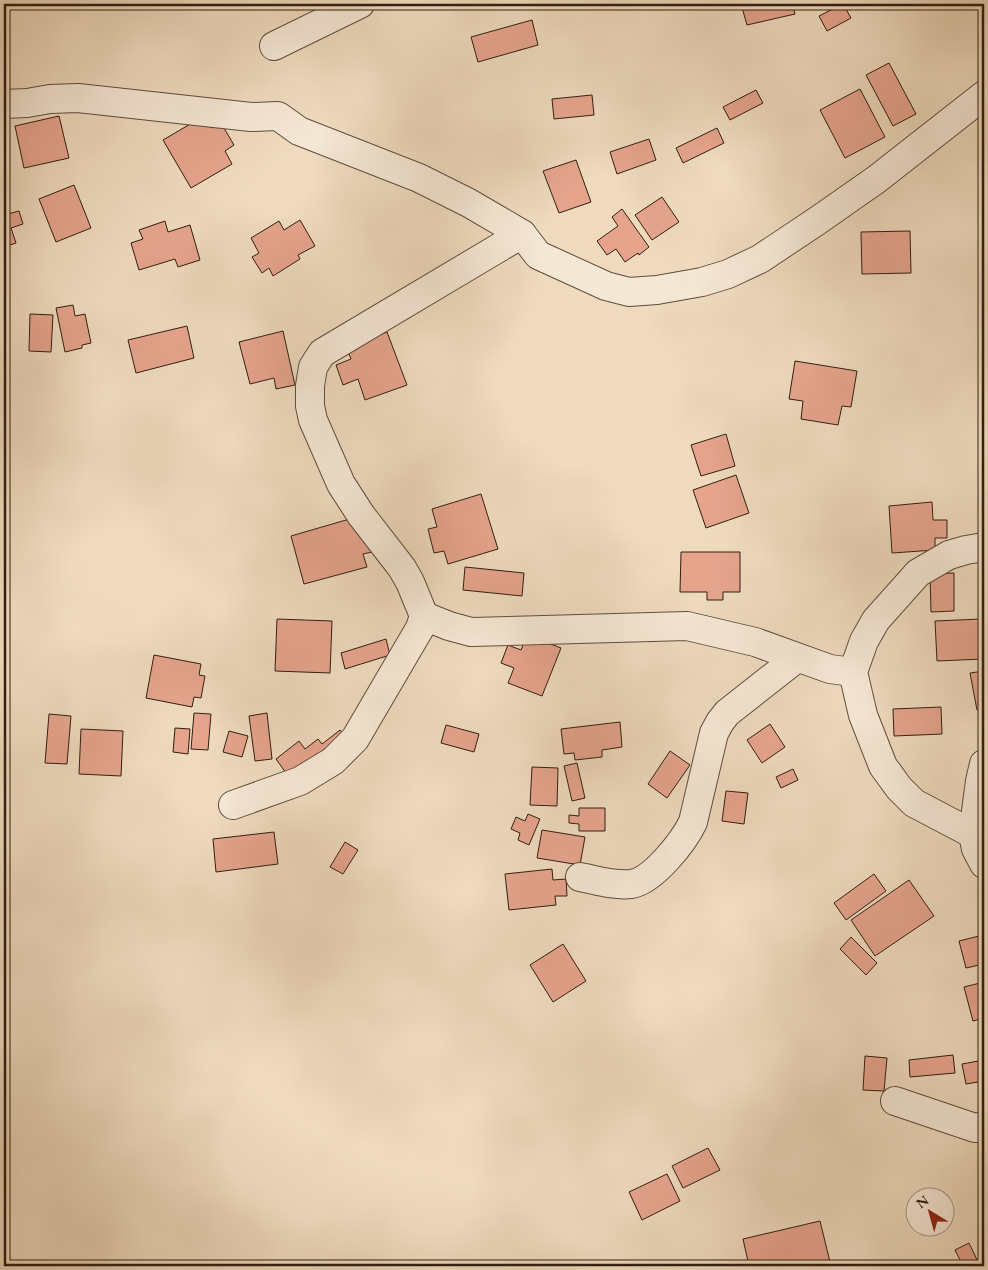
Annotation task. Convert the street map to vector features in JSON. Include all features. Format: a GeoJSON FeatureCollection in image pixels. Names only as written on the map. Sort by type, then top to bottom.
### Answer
{"type":"FeatureCollection","features":[{"type":"Feature","properties":{"kind":"street"},"geometry":{"type":"LineString","coordinates":[[274,46],[360,4]]}},
{"type":"Feature","properties":{"kind":"street"},"geometry":{"type":"LineString","coordinates":[[4,104],[78,98],[251,117],[278,116],[299,131],[426,182],[469,203],[522,234],[538,255],[606,286],[629,292],[657,290],[702,282],[728,274],[760,259],[791,240],[877,179],[984,95]]}},
{"type":"Feature","properties":{"kind":"street"},"geometry":{"type":"LineString","coordinates":[[233,805],[300,781],[333,762],[355,739],[420,628],[424,616],[402,568],[360,515],[341,484],[330,461],[313,420],[310,406],[310,386],[313,367],[322,353],[522,234]]}},
{"type":"Feature","properties":{"kind":"street"},"geometry":{"type":"LineString","coordinates":[[973,834],[914,803],[899,788],[883,766],[863,715],[853,672],[864,641],[876,620],[918,574],[949,555],[984,547]]}},
{"type":"Feature","properties":{"kind":"street"},"geometry":{"type":"LineString","coordinates":[[424,616],[471,632],[687,626],[755,642],[830,669],[853,672]]}},
{"type":"Feature","properties":{"kind":"street"},"geometry":{"type":"LineString","coordinates":[[580,877],[618,884],[632,884],[641,881],[652,873],[687,835],[693,822],[714,733],[720,722],[727,713],[797,658]]}},
{"type":"Feature","properties":{"kind":"street"},"geometry":{"type":"LineString","coordinates":[[984,764],[973,834],[976,850],[984,864]]}},
{"type":"Feature","properties":{"kind":"street"},"geometry":{"type":"LineString","coordinates":[[895,1101],[975,1128],[984,1126]]}},
{"type":"Feature","properties":{"kind":"building"},"geometry":{"type":"Polygon","coordinates":[[[741,4],[792,4],[795,14],[747,25],[741,4]]]}},
{"type":"Feature","properties":{"kind":"building"},"geometry":{"type":"Polygon","coordinates":[[[843,4],[851,18],[827,31],[819,16],[843,4]]]}},
{"type":"Feature","properties":{"kind":"building"},"geometry":{"type":"Polygon","coordinates":[[[532,20],[538,45],[478,62],[471,37],[532,20]]]}},
{"type":"Feature","properties":{"kind":"building"},"geometry":{"type":"Polygon","coordinates":[[[889,63],[916,114],[893,126],[866,75],[889,63]]]}},
{"type":"Feature","properties":{"kind":"building"},"geometry":{"type":"Polygon","coordinates":[[[860,89],[885,137],[845,158],[820,110],[860,89]]]}},
{"type":"Feature","properties":{"kind":"building"},"geometry":{"type":"Polygon","coordinates":[[[756,90],[763,103],[730,120],[723,107],[756,90]]]}},
{"type":"Feature","properties":{"kind":"building"},"geometry":{"type":"Polygon","coordinates":[[[592,95],[594,115],[554,119],[552,99],[592,95]]]}},
{"type":"Feature","properties":{"kind":"building"},"geometry":{"type":"Polygon","coordinates":[[[59,116],[69,158],[24,168],[15,126],[59,116]]]}},
{"type":"Feature","properties":{"kind":"building"},"geometry":{"type":"Polygon","coordinates":[[[204,116],[211,128],[221,123],[234,145],[225,151],[232,164],[191,188],[163,140],[204,116]]]}},
{"type":"Feature","properties":{"kind":"building"},"geometry":{"type":"Polygon","coordinates":[[[717,128],[724,143],[683,163],[676,148],[717,128]]]}},
{"type":"Feature","properties":{"kind":"building"},"geometry":{"type":"Polygon","coordinates":[[[649,139],[656,160],[617,174],[610,152],[649,139]]]}},
{"type":"Feature","properties":{"kind":"building"},"geometry":{"type":"Polygon","coordinates":[[[576,160],[591,202],[559,213],[543,171],[576,160]]]}},
{"type":"Feature","properties":{"kind":"building"},"geometry":{"type":"Polygon","coordinates":[[[74,185],[91,228],[56,242],[39,199],[74,185]]]}},
{"type":"Feature","properties":{"kind":"building"},"geometry":{"type":"Polygon","coordinates":[[[662,197],[679,222],[652,240],[635,215],[662,197]]]}},
{"type":"Feature","properties":{"kind":"building"},"geometry":{"type":"Polygon","coordinates":[[[622,209],[649,247],[625,262],[616,249],[607,255],[597,241],[618,226],[612,217],[622,209]]]}},
{"type":"Feature","properties":{"kind":"building"},"geometry":{"type":"Polygon","coordinates":[[[19,211],[23,224],[11,228],[16,243],[4,247],[4,215],[19,211]]]}},
{"type":"Feature","properties":{"kind":"building"},"geometry":{"type":"Polygon","coordinates":[[[300,220],[315,246],[298,255],[300,259],[273,276],[269,268],[262,273],[252,257],[259,253],[251,238],[279,221],[284,230],[300,220]]]}},
{"type":"Feature","properties":{"kind":"building"},"geometry":{"type":"Polygon","coordinates":[[[165,221],[168,232],[190,225],[200,260],[178,267],[175,259],[139,270],[131,243],[143,239],[139,230],[165,221]]]}},
{"type":"Feature","properties":{"kind":"building"},"geometry":{"type":"Polygon","coordinates":[[[910,231],[911,273],[862,274],[861,232],[910,231]]]}},
{"type":"Feature","properties":{"kind":"building"},"geometry":{"type":"Polygon","coordinates":[[[73,305],[75,316],[85,314],[91,343],[82,345],[82,348],[65,352],[56,308],[73,305]]]}},
{"type":"Feature","properties":{"kind":"building"},"geometry":{"type":"Polygon","coordinates":[[[30,314],[53,315],[51,352],[29,351],[30,314]]]}},
{"type":"Feature","properties":{"kind":"building"},"geometry":{"type":"Polygon","coordinates":[[[187,326],[194,358],[136,373],[128,340],[187,326]]]}},
{"type":"Feature","properties":{"kind":"building"},"geometry":{"type":"Polygon","coordinates":[[[283,331],[295,385],[276,389],[274,378],[250,384],[239,342],[283,331]]]}},
{"type":"Feature","properties":{"kind":"building"},"geometry":{"type":"Polygon","coordinates":[[[387,332],[407,385],[365,400],[358,379],[343,385],[336,365],[351,359],[346,347],[387,332]]]}},
{"type":"Feature","properties":{"kind":"building"},"geometry":{"type":"Polygon","coordinates":[[[795,361],[857,371],[851,407],[842,406],[838,425],[801,419],[803,401],[789,399],[795,361]]]}},
{"type":"Feature","properties":{"kind":"building"},"geometry":{"type":"Polygon","coordinates":[[[726,434],[735,466],[701,476],[691,445],[726,434]]]}},
{"type":"Feature","properties":{"kind":"building"},"geometry":{"type":"Polygon","coordinates":[[[736,475],[749,513],[706,528],[693,490],[736,475]]]}},
{"type":"Feature","properties":{"kind":"building"},"geometry":{"type":"Polygon","coordinates":[[[481,494],[498,549],[448,564],[444,551],[434,553],[428,529],[437,527],[432,509],[481,494]]]}},
{"type":"Feature","properties":{"kind":"building"},"geometry":{"type":"Polygon","coordinates":[[[932,502],[933,520],[947,520],[947,538],[935,538],[935,550],[892,553],[889,506],[932,502]]]}},
{"type":"Feature","properties":{"kind":"building"},"geometry":{"type":"Polygon","coordinates":[[[353,518],[358,535],[367,532],[372,552],[363,554],[367,567],[304,584],[291,536],[353,518]]]}},
{"type":"Feature","properties":{"kind":"building"},"geometry":{"type":"Polygon","coordinates":[[[681,552],[740,552],[740,592],[723,592],[723,600],[707,600],[707,592],[680,592],[681,552]]]}},
{"type":"Feature","properties":{"kind":"building"},"geometry":{"type":"Polygon","coordinates":[[[465,567],[524,573],[522,596],[463,590],[465,567]]]}},
{"type":"Feature","properties":{"kind":"building"},"geometry":{"type":"Polygon","coordinates":[[[954,573],[954,611],[931,612],[930,574],[954,573]]]}},
{"type":"Feature","properties":{"kind":"building"},"geometry":{"type":"Polygon","coordinates":[[[277,619],[332,621],[330,673],[275,671],[277,619]]]}},
{"type":"Feature","properties":{"kind":"building"},"geometry":{"type":"Polygon","coordinates":[[[981,619],[982,629],[984,629],[983,659],[937,661],[935,621],[981,619]]]}},
{"type":"Feature","properties":{"kind":"building"},"geometry":{"type":"Polygon","coordinates":[[[527,635],[561,648],[542,696],[508,683],[514,668],[501,663],[508,645],[521,650],[527,635]]]}},
{"type":"Feature","properties":{"kind":"building"},"geometry":{"type":"Polygon","coordinates":[[[386,639],[390,655],[345,669],[341,653],[386,639]]]}},
{"type":"Feature","properties":{"kind":"building"},"geometry":{"type":"Polygon","coordinates":[[[154,655],[201,664],[199,675],[205,676],[201,698],[194,697],[192,707],[146,698],[154,655]]]}},
{"type":"Feature","properties":{"kind":"building"},"geometry":{"type":"Polygon","coordinates":[[[984,671],[984,709],[977,710],[970,673],[984,671]]]}},
{"type":"Feature","properties":{"kind":"building"},"geometry":{"type":"Polygon","coordinates":[[[941,707],[942,734],[894,736],[893,709],[941,707]]]}},
{"type":"Feature","properties":{"kind":"building"},"geometry":{"type":"Polygon","coordinates":[[[194,713],[211,714],[208,750],[191,749],[194,713]]]}},
{"type":"Feature","properties":{"kind":"building"},"geometry":{"type":"Polygon","coordinates":[[[267,713],[272,759],[255,761],[249,716],[267,713]]]}},
{"type":"Feature","properties":{"kind":"building"},"geometry":{"type":"Polygon","coordinates":[[[49,714],[71,716],[67,764],[45,763],[49,714]]]}},
{"type":"Feature","properties":{"kind":"building"},"geometry":{"type":"Polygon","coordinates":[[[620,722],[622,747],[602,750],[602,757],[575,760],[574,753],[564,754],[561,729],[620,722]]]}},
{"type":"Feature","properties":{"kind":"building"},"geometry":{"type":"Polygon","coordinates":[[[770,724],[785,747],[762,763],[747,740],[770,724]]]}},
{"type":"Feature","properties":{"kind":"building"},"geometry":{"type":"Polygon","coordinates":[[[446,725],[479,734],[474,752],[441,743],[446,725]]]}},
{"type":"Feature","properties":{"kind":"building"},"geometry":{"type":"Polygon","coordinates":[[[175,728],[190,729],[188,754],[173,752],[175,728]]]}},
{"type":"Feature","properties":{"kind":"building"},"geometry":{"type":"Polygon","coordinates":[[[81,729],[123,731],[121,776],[79,774],[81,729]]]}},
{"type":"Feature","properties":{"kind":"building"},"geometry":{"type":"Polygon","coordinates":[[[340,730],[349,742],[291,780],[276,759],[299,741],[305,749],[318,739],[322,744],[340,730]]]}},
{"type":"Feature","properties":{"kind":"building"},"geometry":{"type":"Polygon","coordinates":[[[229,731],[248,736],[242,757],[223,752],[229,731]]]}},
{"type":"Feature","properties":{"kind":"building"},"geometry":{"type":"Polygon","coordinates":[[[670,751],[690,765],[667,798],[648,784],[670,751]]]}},
{"type":"Feature","properties":{"kind":"building"},"geometry":{"type":"Polygon","coordinates":[[[577,763],[585,798],[572,801],[564,766],[577,763]]]}},
{"type":"Feature","properties":{"kind":"building"},"geometry":{"type":"Polygon","coordinates":[[[532,767],[558,768],[557,806],[530,805],[532,767]]]}},
{"type":"Feature","properties":{"kind":"building"},"geometry":{"type":"Polygon","coordinates":[[[793,769],[798,780],[781,788],[776,777],[793,769]]]}},
{"type":"Feature","properties":{"kind":"building"},"geometry":{"type":"Polygon","coordinates":[[[726,791],[748,793],[744,824],[722,821],[726,791]]]}},
{"type":"Feature","properties":{"kind":"building"},"geometry":{"type":"Polygon","coordinates":[[[579,808],[605,808],[605,831],[579,831],[579,824],[569,823],[569,815],[579,816],[579,808]]]}},
{"type":"Feature","properties":{"kind":"building"},"geometry":{"type":"Polygon","coordinates":[[[528,814],[540,819],[529,845],[518,840],[520,833],[511,829],[516,817],[525,821],[528,814]]]}},
{"type":"Feature","properties":{"kind":"building"},"geometry":{"type":"Polygon","coordinates":[[[542,830],[585,837],[580,865],[537,858],[542,830]]]}},
{"type":"Feature","properties":{"kind":"building"},"geometry":{"type":"Polygon","coordinates":[[[274,832],[278,864],[216,872],[213,839],[274,832]]]}},
{"type":"Feature","properties":{"kind":"building"},"geometry":{"type":"Polygon","coordinates":[[[345,842],[358,850],[343,874],[330,867],[345,842]]]}},
{"type":"Feature","properties":{"kind":"building"},"geometry":{"type":"Polygon","coordinates":[[[552,869],[553,880],[566,879],[567,896],[555,896],[556,905],[509,910],[505,874],[552,869]]]}},
{"type":"Feature","properties":{"kind":"building"},"geometry":{"type":"Polygon","coordinates":[[[874,874],[886,891],[846,920],[834,903],[874,874]]]}},
{"type":"Feature","properties":{"kind":"building"},"geometry":{"type":"Polygon","coordinates":[[[909,880],[934,916],[875,956],[851,920],[909,880]]]}},
{"type":"Feature","properties":{"kind":"building"},"geometry":{"type":"Polygon","coordinates":[[[983,935],[984,964],[966,968],[959,941],[983,935]]]}},
{"type":"Feature","properties":{"kind":"building"},"geometry":{"type":"Polygon","coordinates":[[[851,937],[877,963],[866,975],[840,949],[851,937]]]}},
{"type":"Feature","properties":{"kind":"building"},"geometry":{"type":"Polygon","coordinates":[[[563,944],[586,981],[553,1002],[530,965],[563,944]]]}},
{"type":"Feature","properties":{"kind":"building"},"geometry":{"type":"Polygon","coordinates":[[[984,982],[984,1018],[973,1021],[964,987],[984,982]]]}},
{"type":"Feature","properties":{"kind":"building"},"geometry":{"type":"Polygon","coordinates":[[[953,1055],[955,1073],[910,1077],[909,1060],[953,1055]]]}},
{"type":"Feature","properties":{"kind":"building"},"geometry":{"type":"Polygon","coordinates":[[[865,1056],[887,1058],[884,1091],[863,1090],[865,1056]]]}},
{"type":"Feature","properties":{"kind":"building"},"geometry":{"type":"Polygon","coordinates":[[[984,1060],[984,1081],[966,1084],[962,1064],[984,1060]]]}},
{"type":"Feature","properties":{"kind":"building"},"geometry":{"type":"Polygon","coordinates":[[[982,1137],[984,1137],[984,1159],[981,1158],[982,1137]]]}},
{"type":"Feature","properties":{"kind":"building"},"geometry":{"type":"Polygon","coordinates":[[[708,1148],[720,1170],[683,1188],[672,1166],[708,1148]]]}},
{"type":"Feature","properties":{"kind":"building"},"geometry":{"type":"Polygon","coordinates":[[[667,1174],[680,1201],[642,1220],[629,1192],[667,1174]]]}},
{"type":"Feature","properties":{"kind":"building"},"geometry":{"type":"Polygon","coordinates":[[[820,1221],[830,1262],[811,1266],[749,1266],[743,1239],[820,1221]]]}},
{"type":"Feature","properties":{"kind":"building"},"geometry":{"type":"Polygon","coordinates":[[[969,1243],[980,1266],[963,1266],[955,1250],[969,1243]]]}}]}
